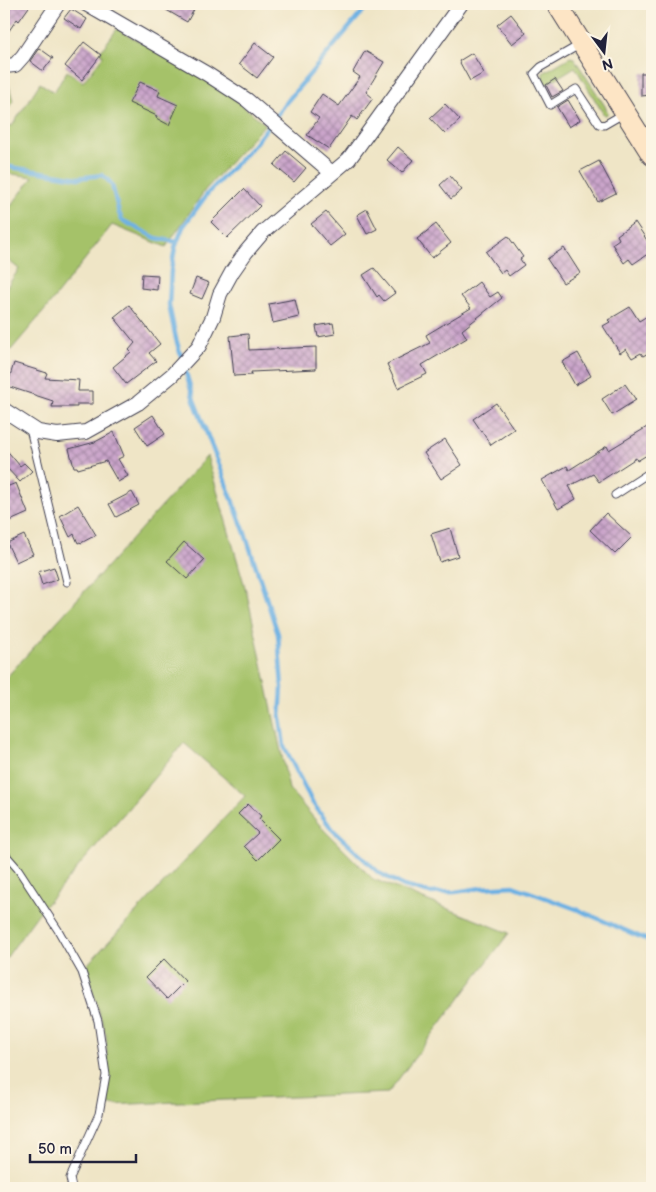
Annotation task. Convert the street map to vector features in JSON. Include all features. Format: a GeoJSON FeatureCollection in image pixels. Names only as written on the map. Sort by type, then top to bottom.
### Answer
{"type":"FeatureCollection","features":[{"type":"Feature","properties":{"kind":"street"},"geometry":{"type":"LineString","coordinates":[[4,66],[15,65],[23,56],[58,4]]}},
{"type":"Feature","properties":{"kind":"street"},"geometry":{"type":"LineString","coordinates":[[86,4],[207,74],[247,100],[332,173]]}},
{"type":"Feature","properties":{"kind":"street"},"geometry":{"type":"LineString","coordinates":[[4,410],[38,432],[57,435],[86,432],[138,403],[175,372],[199,346],[213,318],[220,294],[246,252],[263,232],[350,159],[461,4]]}},
{"type":"Feature","properties":{"kind":"street"},"geometry":{"type":"LineString","coordinates":[[557,4],[652,155]]}},
{"type":"Feature","properties":{"kind":"lane"},"geometry":{"type":"LineString","coordinates":[[582,44],[534,74],[550,105],[576,89],[598,124],[604,125],[625,112]]}},
{"type":"Feature","properties":{"kind":"lane"},"geometry":{"type":"LineString","coordinates":[[29,426],[67,582]]}},
{"type":"Feature","properties":{"kind":"lane"},"geometry":{"type":"LineString","coordinates":[[615,495],[652,471]]}},
{"type":"Feature","properties":{"kind":"lane"},"geometry":{"type":"LineString","coordinates":[[4,853],[18,869],[58,930],[82,972],[98,1021],[106,1075],[99,1114],[70,1178],[72,1188]]}},
{"type":"Feature","properties":{"kind":"green space"},"geometry":{"type":"Polygon","coordinates":[[[117,29],[218,85],[265,124],[205,190],[166,247],[112,225],[11,350],[4,346],[4,291],[19,269],[4,257],[4,215],[33,177],[4,173],[4,123],[12,126],[40,83],[54,92],[67,71],[83,82],[103,56],[100,52],[117,29]]]}},
{"type":"Feature","properties":{"kind":"green space"},"geometry":{"type":"Polygon","coordinates":[[[570,57],[574,58],[605,106],[608,113],[606,115],[604,115],[575,67],[544,86],[542,84],[543,73],[570,57]]]}},
{"type":"Feature","properties":{"kind":"green space"},"geometry":{"type":"Polygon","coordinates":[[[4,77],[7,78],[13,101],[4,116],[4,77]]]}},
{"type":"Feature","properties":{"kind":"green space"},"geometry":{"type":"Polygon","coordinates":[[[207,456],[247,594],[289,789],[324,830],[373,879],[509,933],[388,1093],[109,1105],[106,1035],[85,967],[245,796],[184,743],[38,914],[4,961],[4,680],[207,456]]]}},
{"type":"Feature","properties":{"kind":"building"},"geometry":{"type":"Polygon","coordinates":[[[4,4],[31,4],[19,21],[17,19],[4,38],[4,4]]]}},
{"type":"Feature","properties":{"kind":"building"},"geometry":{"type":"Polygon","coordinates":[[[156,4],[197,4],[187,22],[156,4]]]}},
{"type":"Feature","properties":{"kind":"building"},"geometry":{"type":"Polygon","coordinates":[[[71,9],[87,19],[81,29],[64,18],[71,9]]]}},
{"type":"Feature","properties":{"kind":"building"},"geometry":{"type":"Polygon","coordinates":[[[511,14],[526,33],[512,44],[497,25],[511,14]]]}},
{"type":"Feature","properties":{"kind":"building"},"geometry":{"type":"Polygon","coordinates":[[[84,42],[101,55],[82,80],[65,66],[84,42]]]}},
{"type":"Feature","properties":{"kind":"building"},"geometry":{"type":"Polygon","coordinates":[[[255,43],[273,57],[257,78],[239,64],[255,43]]]}},
{"type":"Feature","properties":{"kind":"building"},"geometry":{"type":"Polygon","coordinates":[[[39,48],[53,58],[43,71],[30,61],[39,48]]]}},
{"type":"Feature","properties":{"kind":"building"},"geometry":{"type":"Polygon","coordinates":[[[365,51],[384,62],[366,92],[373,98],[357,120],[352,116],[329,149],[307,135],[319,118],[310,112],[322,94],[339,106],[360,77],[353,72],[365,51]]]}},
{"type":"Feature","properties":{"kind":"building"},"geometry":{"type":"Polygon","coordinates":[[[472,53],[484,73],[470,81],[459,61],[472,53]]]}},
{"type":"Feature","properties":{"kind":"building"},"geometry":{"type":"Polygon","coordinates":[[[641,73],[652,73],[652,95],[641,96],[641,73]]]}},
{"type":"Feature","properties":{"kind":"building"},"geometry":{"type":"Polygon","coordinates":[[[555,79],[563,91],[552,97],[546,85],[555,79]]]}},
{"type":"Feature","properties":{"kind":"building"},"geometry":{"type":"Polygon","coordinates":[[[140,82],[160,91],[158,96],[178,105],[169,125],[156,118],[157,116],[129,103],[140,82]]]}},
{"type":"Feature","properties":{"kind":"building"},"geometry":{"type":"Polygon","coordinates":[[[568,100],[580,120],[569,127],[557,107],[568,100]]]}},
{"type":"Feature","properties":{"kind":"building"},"geometry":{"type":"Polygon","coordinates":[[[445,104],[460,120],[445,134],[430,118],[445,104]]]}},
{"type":"Feature","properties":{"kind":"building"},"geometry":{"type":"Polygon","coordinates":[[[398,147],[413,160],[402,173],[387,160],[398,147]]]}},
{"type":"Feature","properties":{"kind":"building"},"geometry":{"type":"Polygon","coordinates":[[[286,151],[306,168],[294,182],[274,165],[286,151]]]}},
{"type":"Feature","properties":{"kind":"building"},"geometry":{"type":"Polygon","coordinates":[[[599,161],[616,193],[598,202],[580,171],[599,161]]]}},
{"type":"Feature","properties":{"kind":"building"},"geometry":{"type":"Polygon","coordinates":[[[450,176],[462,190],[451,199],[440,185],[450,176]]]}},
{"type":"Feature","properties":{"kind":"building"},"geometry":{"type":"Polygon","coordinates":[[[244,189],[260,206],[227,238],[211,222],[244,189]]]}},
{"type":"Feature","properties":{"kind":"building"},"geometry":{"type":"Polygon","coordinates":[[[367,209],[377,229],[367,234],[357,215],[367,209]]]}},
{"type":"Feature","properties":{"kind":"building"},"geometry":{"type":"Polygon","coordinates":[[[326,212],[345,234],[330,246],[311,224],[326,212]]]}},
{"type":"Feature","properties":{"kind":"building"},"geometry":{"type":"Polygon","coordinates":[[[635,222],[652,248],[652,251],[633,264],[629,259],[624,263],[612,244],[619,239],[617,235],[635,222]]]}},
{"type":"Feature","properties":{"kind":"building"},"geometry":{"type":"Polygon","coordinates":[[[436,224],[451,243],[432,258],[417,239],[436,224]]]}},
{"type":"Feature","properties":{"kind":"building"},"geometry":{"type":"Polygon","coordinates":[[[508,236],[523,257],[520,259],[524,265],[509,276],[505,270],[501,273],[486,252],[508,236]]]}},
{"type":"Feature","properties":{"kind":"building"},"geometry":{"type":"Polygon","coordinates":[[[564,248],[580,273],[563,283],[547,259],[564,248]]]}},
{"type":"Feature","properties":{"kind":"building"},"geometry":{"type":"Polygon","coordinates":[[[374,268],[395,293],[384,301],[379,295],[377,297],[363,275],[374,268]]]}},
{"type":"Feature","properties":{"kind":"building"},"geometry":{"type":"Polygon","coordinates":[[[142,274],[158,275],[157,290],[141,288],[142,274]]]}},
{"type":"Feature","properties":{"kind":"building"},"geometry":{"type":"Polygon","coordinates":[[[196,278],[209,283],[202,299],[190,294],[196,278]]]}},
{"type":"Feature","properties":{"kind":"building"},"geometry":{"type":"Polygon","coordinates":[[[479,282],[490,297],[498,292],[502,298],[462,330],[467,338],[422,365],[427,374],[398,388],[387,364],[430,343],[426,335],[471,308],[461,296],[479,282]]]}},
{"type":"Feature","properties":{"kind":"building"},"geometry":{"type":"Polygon","coordinates":[[[295,299],[299,317],[273,323],[269,304],[295,299]]]}},
{"type":"Feature","properties":{"kind":"building"},"geometry":{"type":"Polygon","coordinates":[[[129,305],[160,344],[149,353],[156,361],[126,384],[113,367],[131,352],[129,350],[135,343],[114,317],[129,305]]]}},
{"type":"Feature","properties":{"kind":"building"},"geometry":{"type":"Polygon","coordinates":[[[630,307],[639,321],[652,313],[652,351],[643,356],[641,353],[632,358],[626,349],[620,353],[603,326],[610,322],[608,320],[630,307]]]}},
{"type":"Feature","properties":{"kind":"building"},"geometry":{"type":"Polygon","coordinates":[[[333,323],[335,334],[318,337],[316,326],[333,323]]]}},
{"type":"Feature","properties":{"kind":"building"},"geometry":{"type":"Polygon","coordinates":[[[248,334],[249,350],[316,347],[316,369],[251,372],[252,375],[234,376],[230,336],[248,334]]]}},
{"type":"Feature","properties":{"kind":"building"},"geometry":{"type":"Polygon","coordinates":[[[578,353],[591,376],[575,385],[562,362],[578,353]]]}},
{"type":"Feature","properties":{"kind":"building"},"geometry":{"type":"Polygon","coordinates":[[[14,363],[47,373],[45,378],[79,380],[78,391],[93,391],[93,404],[77,404],[77,407],[52,407],[53,401],[7,386],[14,363]]]}},
{"type":"Feature","properties":{"kind":"building"},"geometry":{"type":"Polygon","coordinates":[[[625,384],[636,400],[612,415],[602,399],[625,384]]]}},
{"type":"Feature","properties":{"kind":"building"},"geometry":{"type":"Polygon","coordinates":[[[496,403],[514,429],[491,445],[473,419],[496,403]]]}},
{"type":"Feature","properties":{"kind":"building"},"geometry":{"type":"Polygon","coordinates":[[[153,415],[165,434],[147,446],[135,427],[153,415]]]}},
{"type":"Feature","properties":{"kind":"building"},"geometry":{"type":"Polygon","coordinates":[[[652,424],[652,452],[637,461],[636,458],[599,482],[593,474],[569,486],[576,499],[558,509],[542,480],[567,466],[569,470],[607,446],[609,450],[652,424]]]}},
{"type":"Feature","properties":{"kind":"building"},"geometry":{"type":"Polygon","coordinates":[[[114,432],[124,456],[118,459],[128,476],[118,482],[106,461],[78,469],[74,467],[69,449],[95,442],[114,432]]]}},
{"type":"Feature","properties":{"kind":"building"},"geometry":{"type":"Polygon","coordinates":[[[445,439],[462,465],[441,479],[424,453],[445,439]]]}},
{"type":"Feature","properties":{"kind":"building"},"geometry":{"type":"Polygon","coordinates":[[[4,447],[20,466],[24,463],[32,471],[20,482],[4,465],[4,447]]]}},
{"type":"Feature","properties":{"kind":"building"},"geometry":{"type":"Polygon","coordinates":[[[16,483],[28,513],[10,521],[4,506],[4,488],[16,483]]]}},
{"type":"Feature","properties":{"kind":"building"},"geometry":{"type":"Polygon","coordinates":[[[132,492],[139,505],[116,517],[109,504],[132,492]]]}},
{"type":"Feature","properties":{"kind":"building"},"geometry":{"type":"Polygon","coordinates":[[[78,505],[96,535],[81,543],[78,543],[74,534],[70,537],[60,516],[78,505]]]}},
{"type":"Feature","properties":{"kind":"building"},"geometry":{"type":"Polygon","coordinates":[[[606,513],[632,537],[615,554],[590,530],[606,513]]]}},
{"type":"Feature","properties":{"kind":"building"},"geometry":{"type":"Polygon","coordinates":[[[450,528],[458,556],[440,562],[431,534],[450,528]]]}},
{"type":"Feature","properties":{"kind":"building"},"geometry":{"type":"Polygon","coordinates":[[[24,535],[33,554],[16,562],[7,543],[24,535]]]}},
{"type":"Feature","properties":{"kind":"building"},"geometry":{"type":"Polygon","coordinates":[[[184,542],[204,560],[187,579],[167,561],[184,542]]]}},
{"type":"Feature","properties":{"kind":"building"},"geometry":{"type":"Polygon","coordinates":[[[54,567],[58,579],[42,585],[38,572],[54,567]]]}},
{"type":"Feature","properties":{"kind":"building"},"geometry":{"type":"Polygon","coordinates":[[[248,804],[261,816],[259,819],[279,839],[258,860],[244,846],[258,833],[238,814],[248,804]]]}},
{"type":"Feature","properties":{"kind":"building"},"geometry":{"type":"Polygon","coordinates":[[[164,959],[185,981],[167,999],[146,977],[164,959]]]}},
{"type":"Feature","properties":{"kind":"waterway"},"geometry":{"type":"LineString","coordinates":[[369,4],[289,99],[253,146],[208,193],[183,227],[175,248],[171,270],[169,305],[176,339],[194,400],[245,533],[278,634],[282,688],[280,717],[284,746],[312,802],[332,829],[379,873],[404,886],[430,893],[513,886],[576,909],[652,942]]}},
{"type":"Feature","properties":{"kind":"waterway"},"geometry":{"type":"LineString","coordinates":[[4,166],[78,178],[102,175],[112,185],[122,220],[156,238],[177,242]]}}]}
